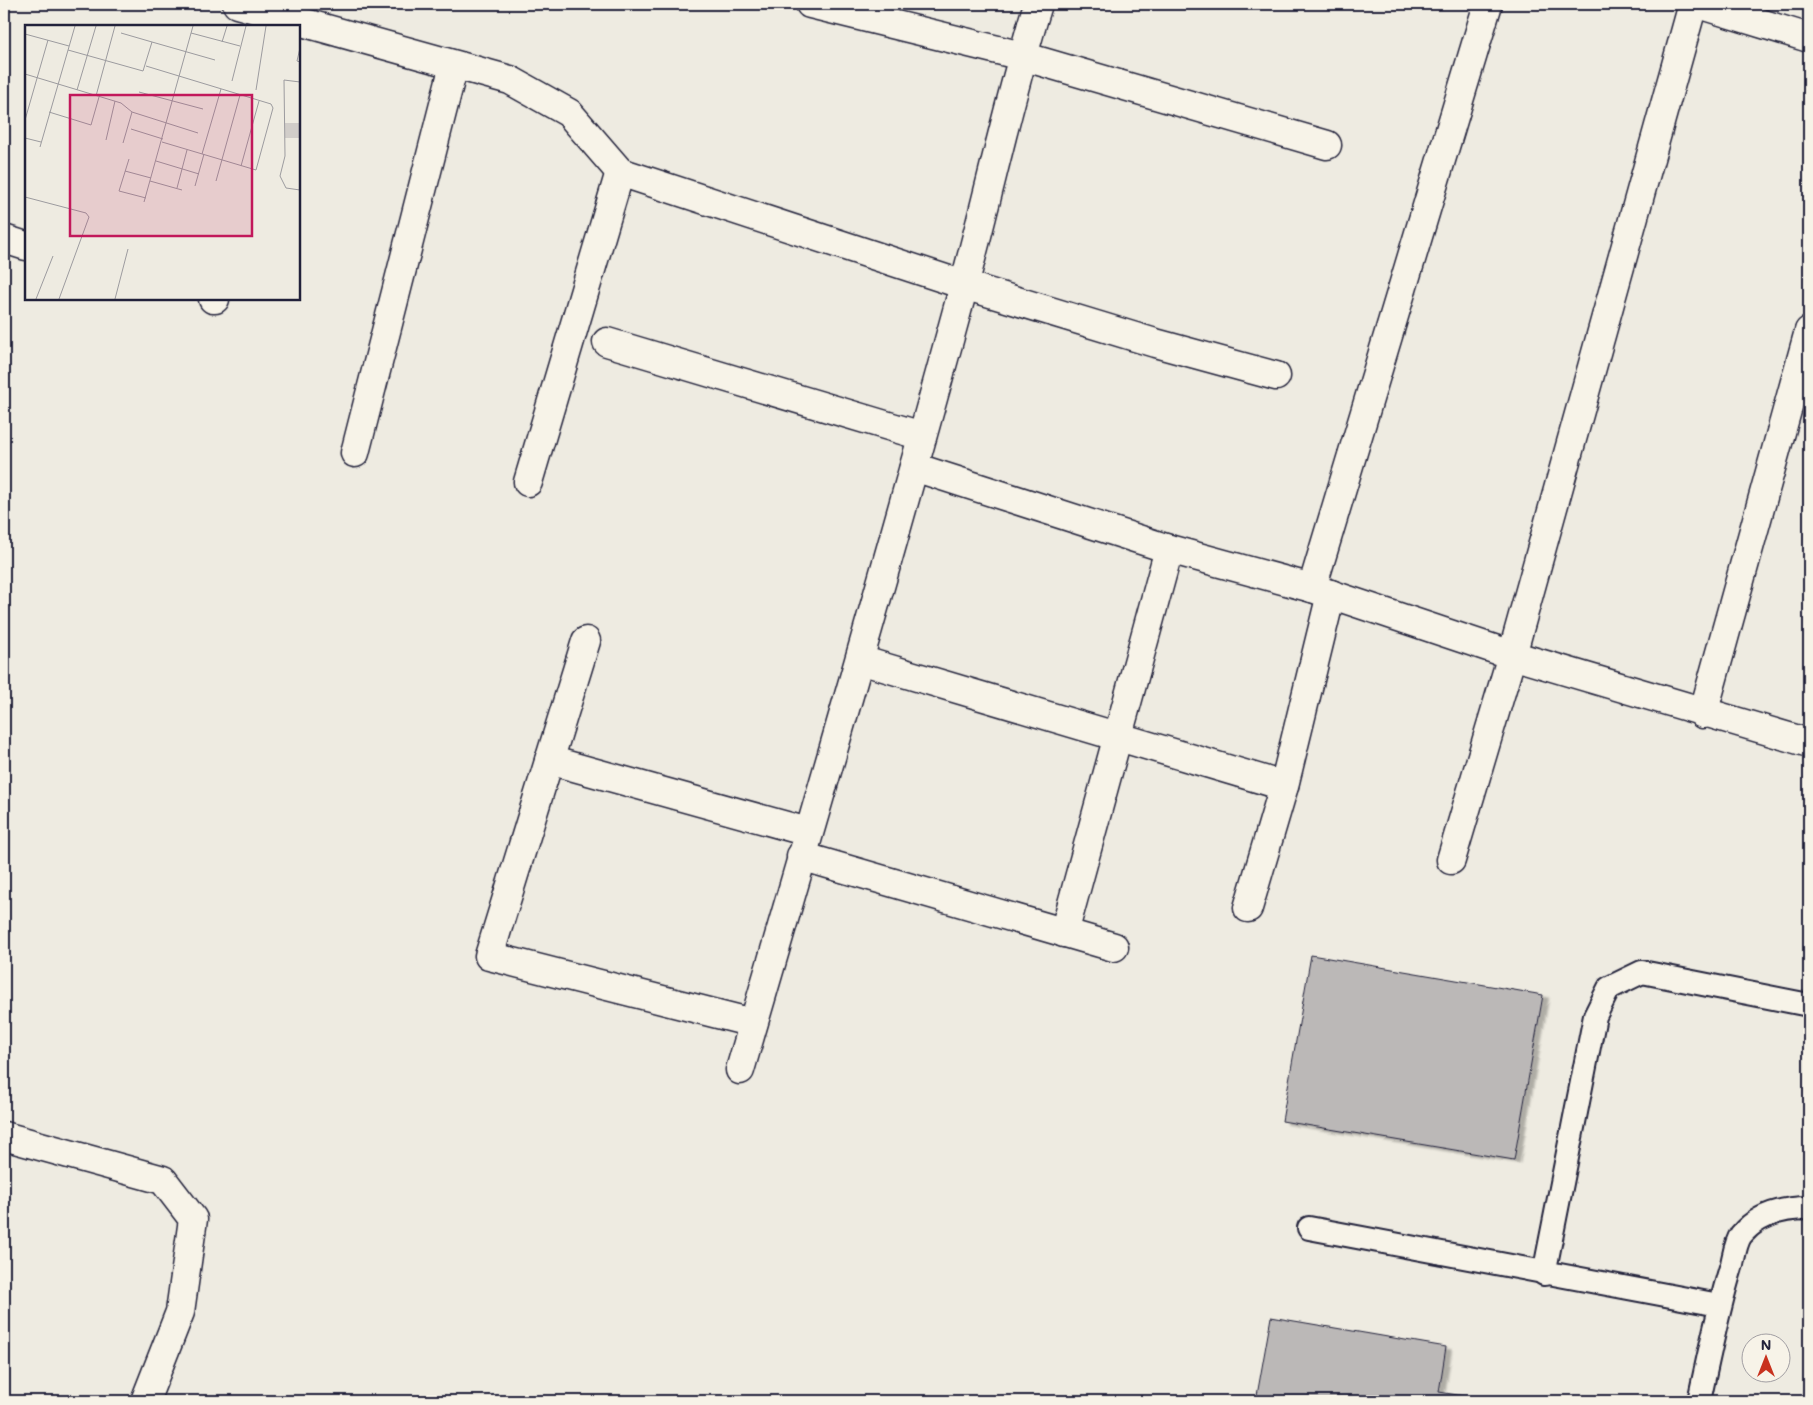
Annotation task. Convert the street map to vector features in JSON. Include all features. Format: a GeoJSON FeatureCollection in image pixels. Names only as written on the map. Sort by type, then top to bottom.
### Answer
{"type":"FeatureCollection","features":[{"type":"Feature","properties":{"kind":"street"},"geometry":{"type":"LineString","coordinates":[[810,4],[1022,56],[1327,145]]}},
{"type":"Feature","properties":{"kind":"street"},"geometry":{"type":"LineString","coordinates":[[740,1070],[804,844],[860,660],[914,467],[964,286],[1022,56],[1038,4]]}},
{"type":"Feature","properties":{"kind":"street"},"geometry":{"type":"LineString","coordinates":[[1248,908],[1284,786],[1322,591],[1488,4]]}},
{"type":"Feature","properties":{"kind":"street"},"geometry":{"type":"LineString","coordinates":[[1451,860],[1512,655],[1693,4]]}},
{"type":"Feature","properties":{"kind":"street"},"geometry":{"type":"LineString","coordinates":[[1698,4],[1809,38]]}},
{"type":"Feature","properties":{"kind":"street"},"geometry":{"type":"LineString","coordinates":[[251,6],[294,23],[510,80],[569,113],[620,172],[964,286],[1155,343],[1276,376]]}},
{"type":"Feature","properties":{"kind":"street"},"geometry":{"type":"LineString","coordinates":[[356,454],[454,65]]}},
{"type":"Feature","properties":{"kind":"street"},"geometry":{"type":"LineString","coordinates":[[528,482],[620,172]]}},
{"type":"Feature","properties":{"kind":"street"},"geometry":{"type":"LineString","coordinates":[[4,239],[25,246]]}},
{"type":"Feature","properties":{"kind":"street"},"geometry":{"type":"LineString","coordinates":[[1703,714],[1809,330]]}},
{"type":"Feature","properties":{"kind":"street"},"geometry":{"type":"LineString","coordinates":[[607,342],[922,436]]}},
{"type":"Feature","properties":{"kind":"street"},"geometry":{"type":"LineString","coordinates":[[914,467],[1169,549],[1322,591],[1512,655],[1703,714],[1809,743]]}},
{"type":"Feature","properties":{"kind":"street"},"geometry":{"type":"LineString","coordinates":[[1064,932],[1169,549]]}},
{"type":"Feature","properties":{"kind":"street"},"geometry":{"type":"LineString","coordinates":[[586,642],[489,956],[753,1024]]}},
{"type":"Feature","properties":{"kind":"street"},"geometry":{"type":"LineString","coordinates":[[860,660],[1119,735],[1284,786]]}},
{"type":"Feature","properties":{"kind":"street"},"geometry":{"type":"LineString","coordinates":[[549,760],[1114,947]]}},
{"type":"Feature","properties":{"kind":"street"},"geometry":{"type":"LineString","coordinates":[[4,1136],[163,1180],[193,1219],[180,1312],[145,1401]]}},
{"type":"Feature","properties":{"kind":"lane"},"geometry":{"type":"LineString","coordinates":[[1544,1274],[1595,1016],[1609,988],[1642,972],[1809,1005]]}},
{"type":"Feature","properties":{"kind":"lane"},"geometry":{"type":"LineString","coordinates":[[1700,1401],[1719,1306],[1740,1237],[1751,1225],[1767,1214],[1795,1208],[1809,1208]]}},
{"type":"Feature","properties":{"kind":"lane"},"geometry":{"type":"LineString","coordinates":[[1309,1228],[1719,1306]]}},
{"type":"Feature","properties":{"kind":"building"},"geometry":{"type":"Polygon","coordinates":[[[1311,955],[1543,995],[1514,1160],[1282,1121],[1311,955]]]}},
{"type":"Feature","properties":{"kind":"building"},"geometry":{"type":"Polygon","coordinates":[[[1271,1317],[1446,1347],[1439,1392],[1495,1401],[1256,1401],[1271,1317]]]}}]}
